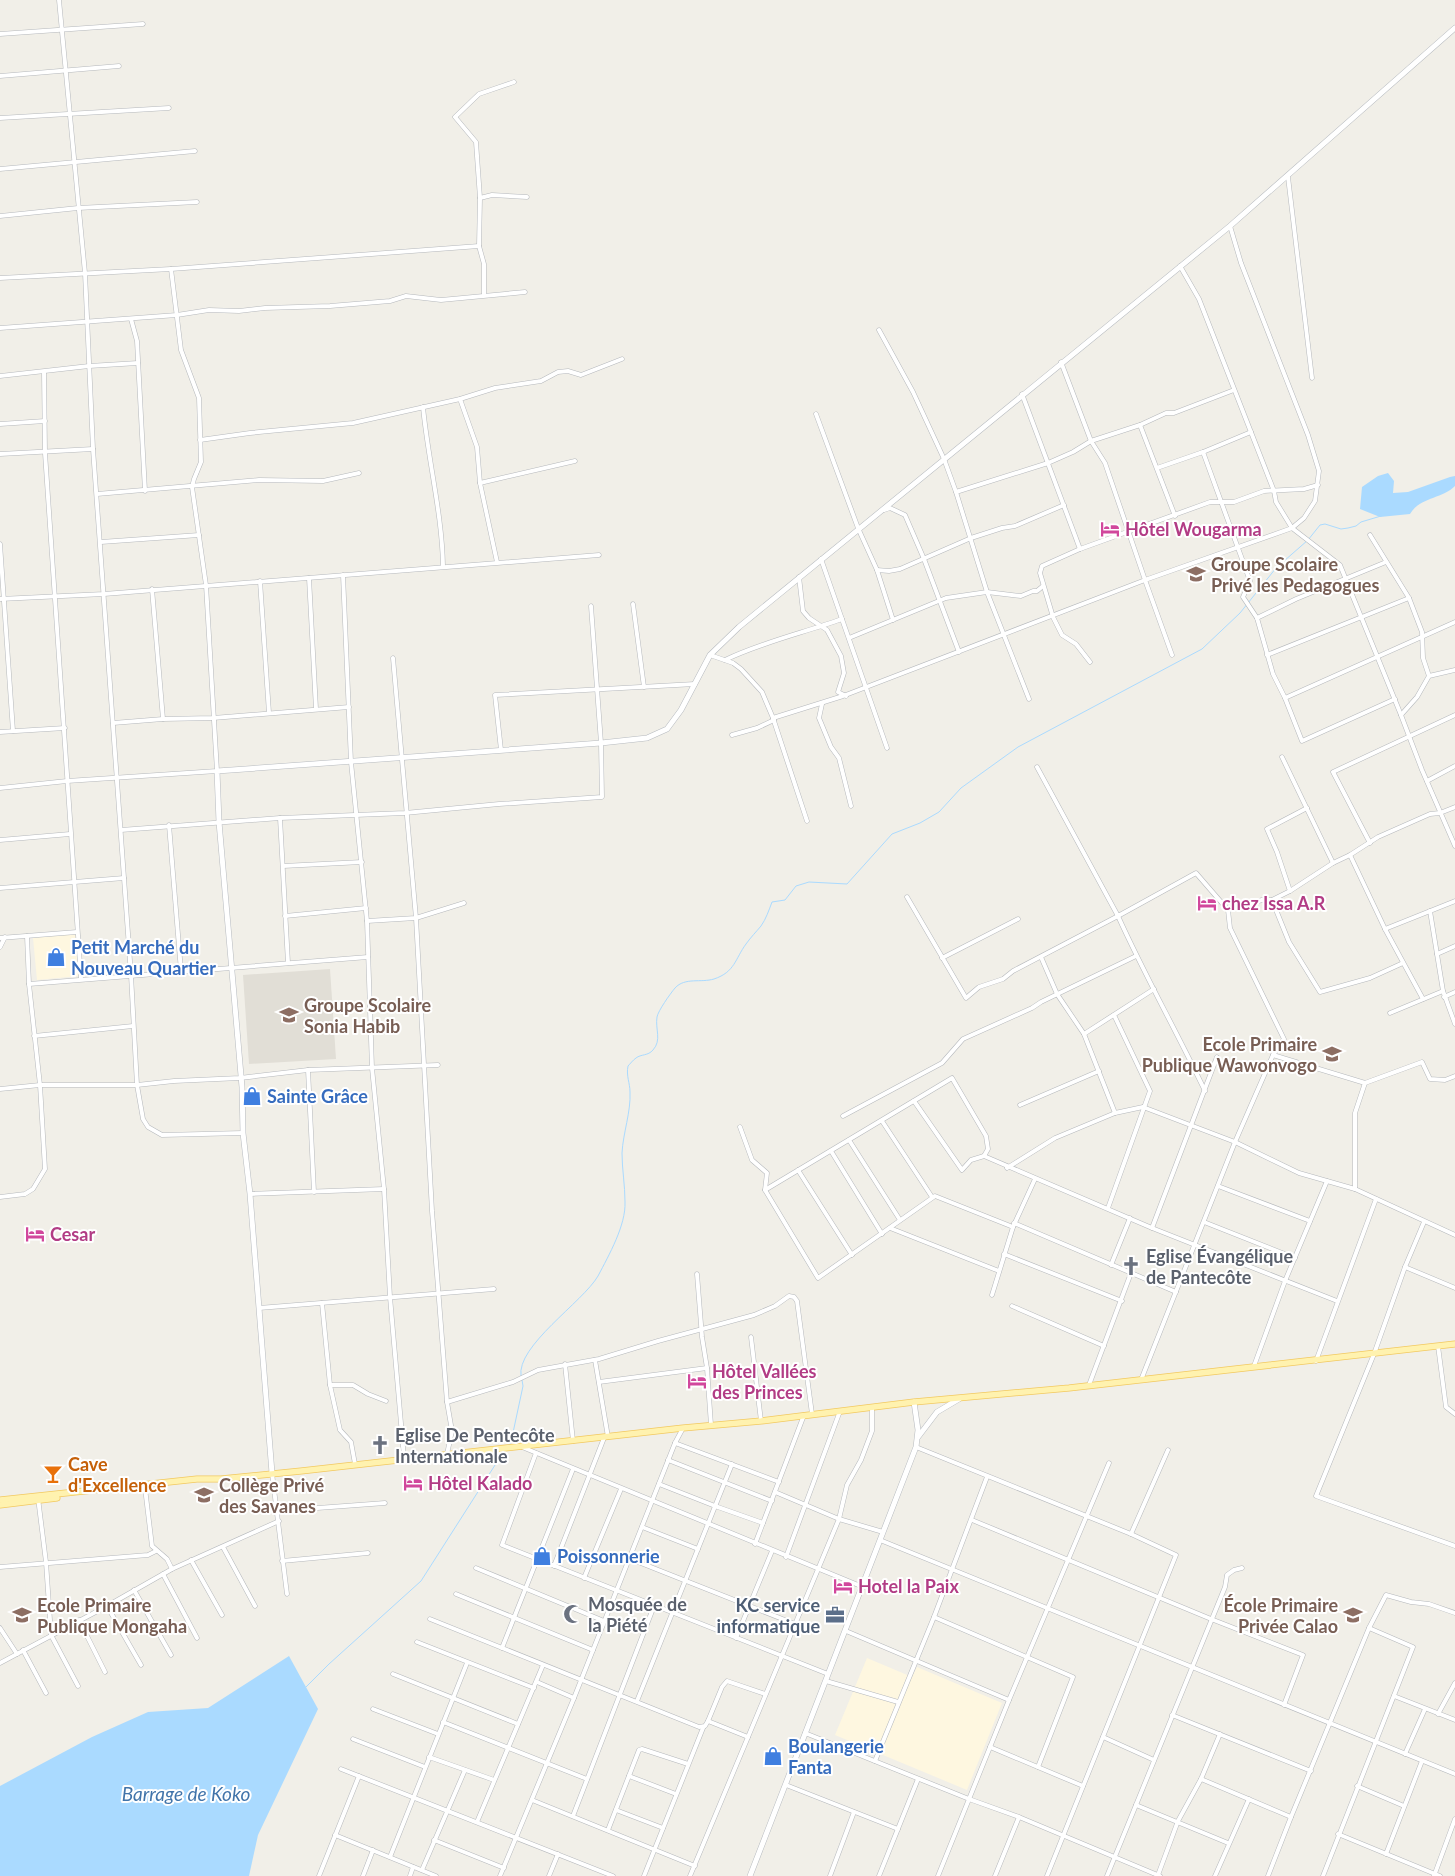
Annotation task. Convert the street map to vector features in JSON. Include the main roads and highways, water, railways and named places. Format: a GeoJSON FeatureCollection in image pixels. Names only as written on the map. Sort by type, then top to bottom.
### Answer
{"type":"FeatureCollection","features":[{"type":"Feature","properties":{"kind":"main road"},"geometry":{"type":"LineString","coordinates":[[0,1500],[145,1488],[404,1458],[606,1438],[872,1406],[1141,1380],[1455,1344]]}},
{"type":"Feature","properties":{"kind":"main road"},"geometry":{"type":"LineString","coordinates":[[0,1505],[38,1498],[197,1479],[220,1479]]}},
{"type":"Feature","properties":{"kind":"water"},"geometry":{"type":"Polygon","coordinates":[[[1388,473],[1394,481],[1393,493],[1408,492],[1455,476],[1455,486],[1419,504],[1410,514],[1380,517],[1360,509],[1362,487],[1378,476],[1388,473]]]}},
{"type":"Feature","properties":{"kind":"water","name":"Barrage de Koko"},"geometry":{"type":"Polygon","coordinates":[[[289,1656],[318,1709],[258,1835],[249,1876],[0,1876],[0,1786],[92,1737],[148,1712],[208,1708],[289,1656]]]}},
{"type":"Feature","properties":{"kind":"waterway"},"geometry":{"type":"LineString","coordinates":[[521,1376],[522,1364],[539,1338],[590,1287],[598,1276],[620,1230],[625,1211],[622,1153],[630,1100],[628,1066],[638,1057],[651,1052],[656,1046],[658,1038],[657,1017],[664,1002],[675,988],[688,981],[714,979],[726,973],[763,923],[772,902],[785,900],[796,886],[809,882],[847,884],[892,834],[920,823],[939,812],[961,788],[1018,747],[1202,649],[1240,613],[1276,568],[1308,540],[1320,525],[1325,524],[1341,529],[1348,528],[1381,516]]}},
{"type":"Feature","properties":{"kind":"waterway"},"geometry":{"type":"LineString","coordinates":[[508,1446],[511,1442],[523,1386],[522,1380]]}},
{"type":"Feature","properties":{"kind":"waterway"},"geometry":{"type":"LineString","coordinates":[[306,1687],[421,1581],[504,1451]]}},
{"type":"Feature","properties":{"kind":"place","name":"Hôtel Wougarma"},"geometry":{"type":"Point","coordinates":[1110,529]}},
{"type":"Feature","properties":{"kind":"place","name":"Groupe Scolaire Privé les Pedagogues"},"geometry":{"type":"Point","coordinates":[1196,574]}},
{"type":"Feature","properties":{"kind":"place","name":"chez Issa A.R"},"geometry":{"type":"Point","coordinates":[1207,903]}},
{"type":"Feature","properties":{"kind":"place","name":"Petit Marché du Nouveau Quartier"},"geometry":{"type":"Point","coordinates":[56,957]}},
{"type":"Feature","properties":{"kind":"place","name":"Groupe Scolaire Sonia Habib"},"geometry":{"type":"Point","coordinates":[289,1015]}},
{"type":"Feature","properties":{"kind":"place","name":"Ecole Primaire Publique Wawonvogo"},"geometry":{"type":"Point","coordinates":[1332,1054]}},
{"type":"Feature","properties":{"kind":"place","name":"Sainte Grâce"},"geometry":{"type":"Point","coordinates":[252,1096]}},
{"type":"Feature","properties":{"kind":"place","name":"Cesar"},"geometry":{"type":"Point","coordinates":[35,1234]}},
{"type":"Feature","properties":{"kind":"place","name":"Eglise Évangélique de Pantecôte"},"geometry":{"type":"Point","coordinates":[1131,1266]}},
{"type":"Feature","properties":{"kind":"place","name":"Hôtel Vallées des Princes"},"geometry":{"type":"Point","coordinates":[697,1381]}},
{"type":"Feature","properties":{"kind":"place","name":"Eglise De Pentecôte Internationale"},"geometry":{"type":"Point","coordinates":[380,1445]}},
{"type":"Feature","properties":{"kind":"place","name":"Cave d'Excellence"},"geometry":{"type":"Point","coordinates":[53,1474]}},
{"type":"Feature","properties":{"kind":"place","name":"Hôtel Kalado"},"geometry":{"type":"Point","coordinates":[413,1483]}},
{"type":"Feature","properties":{"kind":"place","name":"Collège Privé des Savanes"},"geometry":{"type":"Point","coordinates":[204,1495]}},
{"type":"Feature","properties":{"kind":"place","name":"Poissonnerie"},"geometry":{"type":"Point","coordinates":[542,1556]}},
{"type":"Feature","properties":{"kind":"place","name":"Hotel la Paix"},"geometry":{"type":"Point","coordinates":[843,1586]}},
{"type":"Feature","properties":{"kind":"place","name":"Mosquée de la Piété"},"geometry":{"type":"Point","coordinates":[573,1614]}},
{"type":"Feature","properties":{"kind":"place","name":"Ecole Primaire Publique Mongaha"},"geometry":{"type":"Point","coordinates":[22,1615]}},
{"type":"Feature","properties":{"kind":"place","name":"KC service informatique"},"geometry":{"type":"Point","coordinates":[835,1615]}},
{"type":"Feature","properties":{"kind":"place","name":"École Primaire Privée Calao"},"geometry":{"type":"Point","coordinates":[1353,1615]}},
{"type":"Feature","properties":{"kind":"place","name":"Boulangerie Fanta"},"geometry":{"type":"Point","coordinates":[773,1756]}}]}
